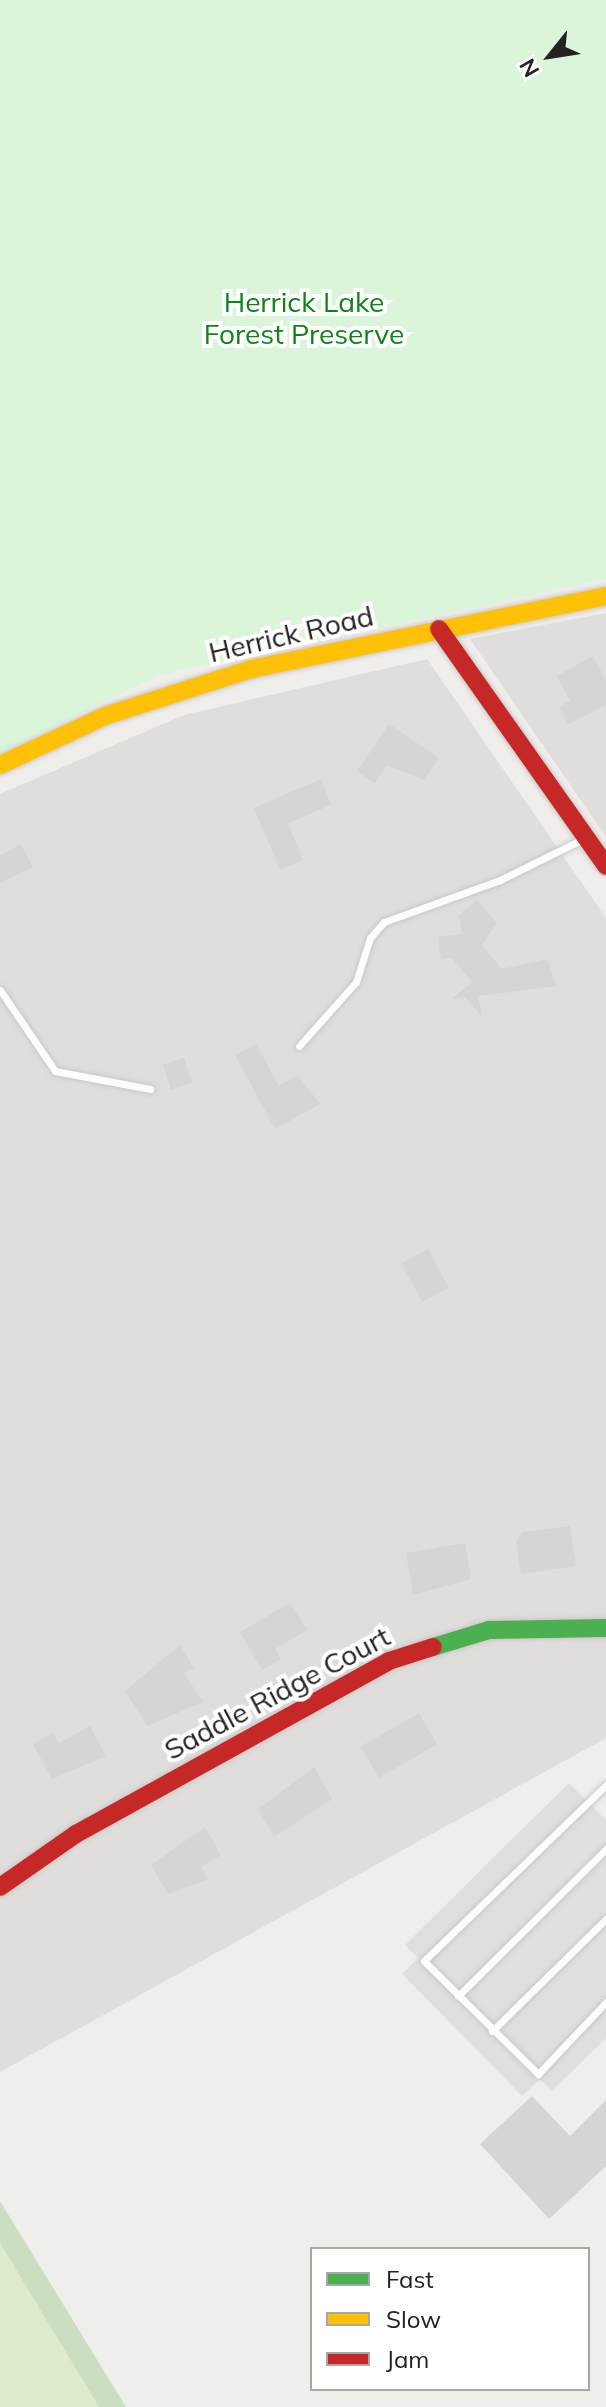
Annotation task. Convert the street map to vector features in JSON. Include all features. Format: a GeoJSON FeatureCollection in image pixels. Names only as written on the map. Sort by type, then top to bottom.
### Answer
{"type":"FeatureCollection","features":[{"type":"Feature","properties":{"kind":"street","name":"Herrick Road"},"geometry":{"type":"LineString","coordinates":[[0,765],[189,687],[439,629],[606,596]]}},
{"type":"Feature","properties":{"kind":"street"},"geometry":{"type":"LineString","coordinates":[[439,629],[606,866]]}},
{"type":"Feature","properties":{"kind":"street","name":"Saddle Ridge Court"},"geometry":{"type":"LineString","coordinates":[[0,1887],[76,1834],[389,1661],[489,1630],[606,1628]]}},
{"type":"Feature","properties":{"kind":"lane"},"geometry":{"type":"LineString","coordinates":[[299,1046],[356,982],[370,938],[384,922],[500,880],[587,837]]}},
{"type":"Feature","properties":{"kind":"lane"},"geometry":{"type":"LineString","coordinates":[[0,990],[55,1071],[150,1089]]}},
{"type":"Feature","properties":{"kind":"lane"},"geometry":{"type":"LineString","coordinates":[[606,1785],[424,1961],[538,2074],[606,2002]]}},
{"type":"Feature","properties":{"kind":"lane"},"geometry":{"type":"LineString","coordinates":[[458,1996],[606,1849]]}},
{"type":"Feature","properties":{"kind":"lane"},"geometry":{"type":"LineString","coordinates":[[492,2031],[606,1919]]}},
{"type":"Feature","properties":{"kind":"shaded area"},"geometry":{"type":"Polygon","coordinates":[[[606,613],[606,837],[470,639],[606,613]]]}},
{"type":"Feature","properties":{"kind":"shaded area"},"geometry":{"type":"Polygon","coordinates":[[[427,659],[606,918],[606,1738],[0,2072],[0,794],[184,715],[427,659]]]}},
{"type":"Feature","properties":{"kind":"shaded area"},"geometry":{"type":"Polygon","coordinates":[[[569,1783],[606,1820],[606,2038],[552,2091],[540,2079],[522,2096],[402,1974],[418,1958],[405,1945],[569,1783]]]}},
{"type":"Feature","properties":{"kind":"green space","name":"Herrick Lake Forest Preserve"},"geometry":{"type":"Polygon","coordinates":[[[0,0],[606,0],[606,579],[160,675],[0,752],[0,0]]]}},
{"type":"Feature","properties":{"kind":"green space"},"geometry":{"type":"Polygon","coordinates":[[[0,2201],[126,2407],[99,2407],[0,2243],[0,2201]]]}},
{"type":"Feature","properties":{"kind":"green space"},"geometry":{"type":"Polygon","coordinates":[[[0,2243],[99,2407],[0,2407],[0,2243]]]}},
{"type":"Feature","properties":{"kind":"building"},"geometry":{"type":"Polygon","coordinates":[[[593,656],[606,680],[606,705],[568,724],[559,707],[570,701],[557,676],[593,656]]]}},
{"type":"Feature","properties":{"kind":"building"},"geometry":{"type":"Polygon","coordinates":[[[389,724],[439,758],[424,780],[387,765],[375,783],[357,771],[389,724]]]}},
{"type":"Feature","properties":{"kind":"building"},"geometry":{"type":"Polygon","coordinates":[[[321,779],[331,805],[288,823],[303,860],[280,870],[254,808],[321,779]]]}},
{"type":"Feature","properties":{"kind":"building"},"geometry":{"type":"Polygon","coordinates":[[[21,844],[33,867],[0,883],[0,855],[21,844]]]}},
{"type":"Feature","properties":{"kind":"building"},"geometry":{"type":"Polygon","coordinates":[[[477,900],[497,923],[482,945],[502,969],[547,959],[556,986],[478,996],[482,1017],[465,997],[452,999],[472,982],[452,958],[441,960],[438,937],[462,934],[459,915],[477,900]]]}},
{"type":"Feature","properties":{"kind":"building"},"geometry":{"type":"Polygon","coordinates":[[[256,1044],[279,1086],[298,1075],[320,1104],[275,1129],[235,1055],[256,1044]]]}},
{"type":"Feature","properties":{"kind":"building"},"geometry":{"type":"Polygon","coordinates":[[[184,1058],[192,1083],[171,1090],[163,1065],[184,1058]]]}},
{"type":"Feature","properties":{"kind":"building"},"geometry":{"type":"Polygon","coordinates":[[[428,1249],[449,1288],[422,1302],[402,1263],[428,1249]]]}},
{"type":"Feature","properties":{"kind":"building"},"geometry":{"type":"Polygon","coordinates":[[[570,1526],[576,1566],[521,1574],[516,1541],[523,1532],[570,1526]]]}},
{"type":"Feature","properties":{"kind":"building"},"geometry":{"type":"Polygon","coordinates":[[[465,1543],[471,1579],[413,1595],[406,1553],[465,1543]]]}},
{"type":"Feature","properties":{"kind":"building"},"geometry":{"type":"Polygon","coordinates":[[[290,1603],[307,1630],[275,1649],[281,1659],[262,1670],[240,1632],[290,1603]]]}},
{"type":"Feature","properties":{"kind":"building"},"geometry":{"type":"Polygon","coordinates":[[[180,1645],[194,1668],[184,1673],[203,1702],[147,1726],[125,1691],[180,1645]]]}},
{"type":"Feature","properties":{"kind":"building"},"geometry":{"type":"Polygon","coordinates":[[[419,1713],[437,1744],[379,1778],[361,1746],[419,1713]]]}},
{"type":"Feature","properties":{"kind":"building"},"geometry":{"type":"Polygon","coordinates":[[[90,1726],[106,1756],[52,1779],[33,1744],[53,1733],[59,1743],[90,1726]]]}},
{"type":"Feature","properties":{"kind":"building"},"geometry":{"type":"Polygon","coordinates":[[[314,1767],[332,1799],[274,1837],[258,1809],[314,1767]]]}},
{"type":"Feature","properties":{"kind":"building"},"geometry":{"type":"Polygon","coordinates":[[[205,1827],[221,1855],[201,1867],[208,1879],[168,1894],[151,1865],[205,1827]]]}},
{"type":"Feature","properties":{"kind":"building"},"geometry":{"type":"Polygon","coordinates":[[[532,2096],[570,2136],[606,2100],[606,2166],[549,2219],[480,2144],[532,2096]]]}},
{"type":"Feature","properties":{"kind":"traffic: fast"},"geometry":{"type":"LineString","coordinates":[[433,1647],[489,1630],[606,1628]]}},
{"type":"Feature","properties":{"kind":"traffic: slow"},"geometry":{"type":"LineString","coordinates":[[0,765],[105,716],[251,669],[606,596]]}},
{"type":"Feature","properties":{"kind":"traffic: jam"},"geometry":{"type":"LineString","coordinates":[[439,629],[606,866]]}},
{"type":"Feature","properties":{"kind":"traffic: jam"},"geometry":{"type":"LineString","coordinates":[[0,1887],[76,1834],[389,1661],[433,1647]]}}]}
